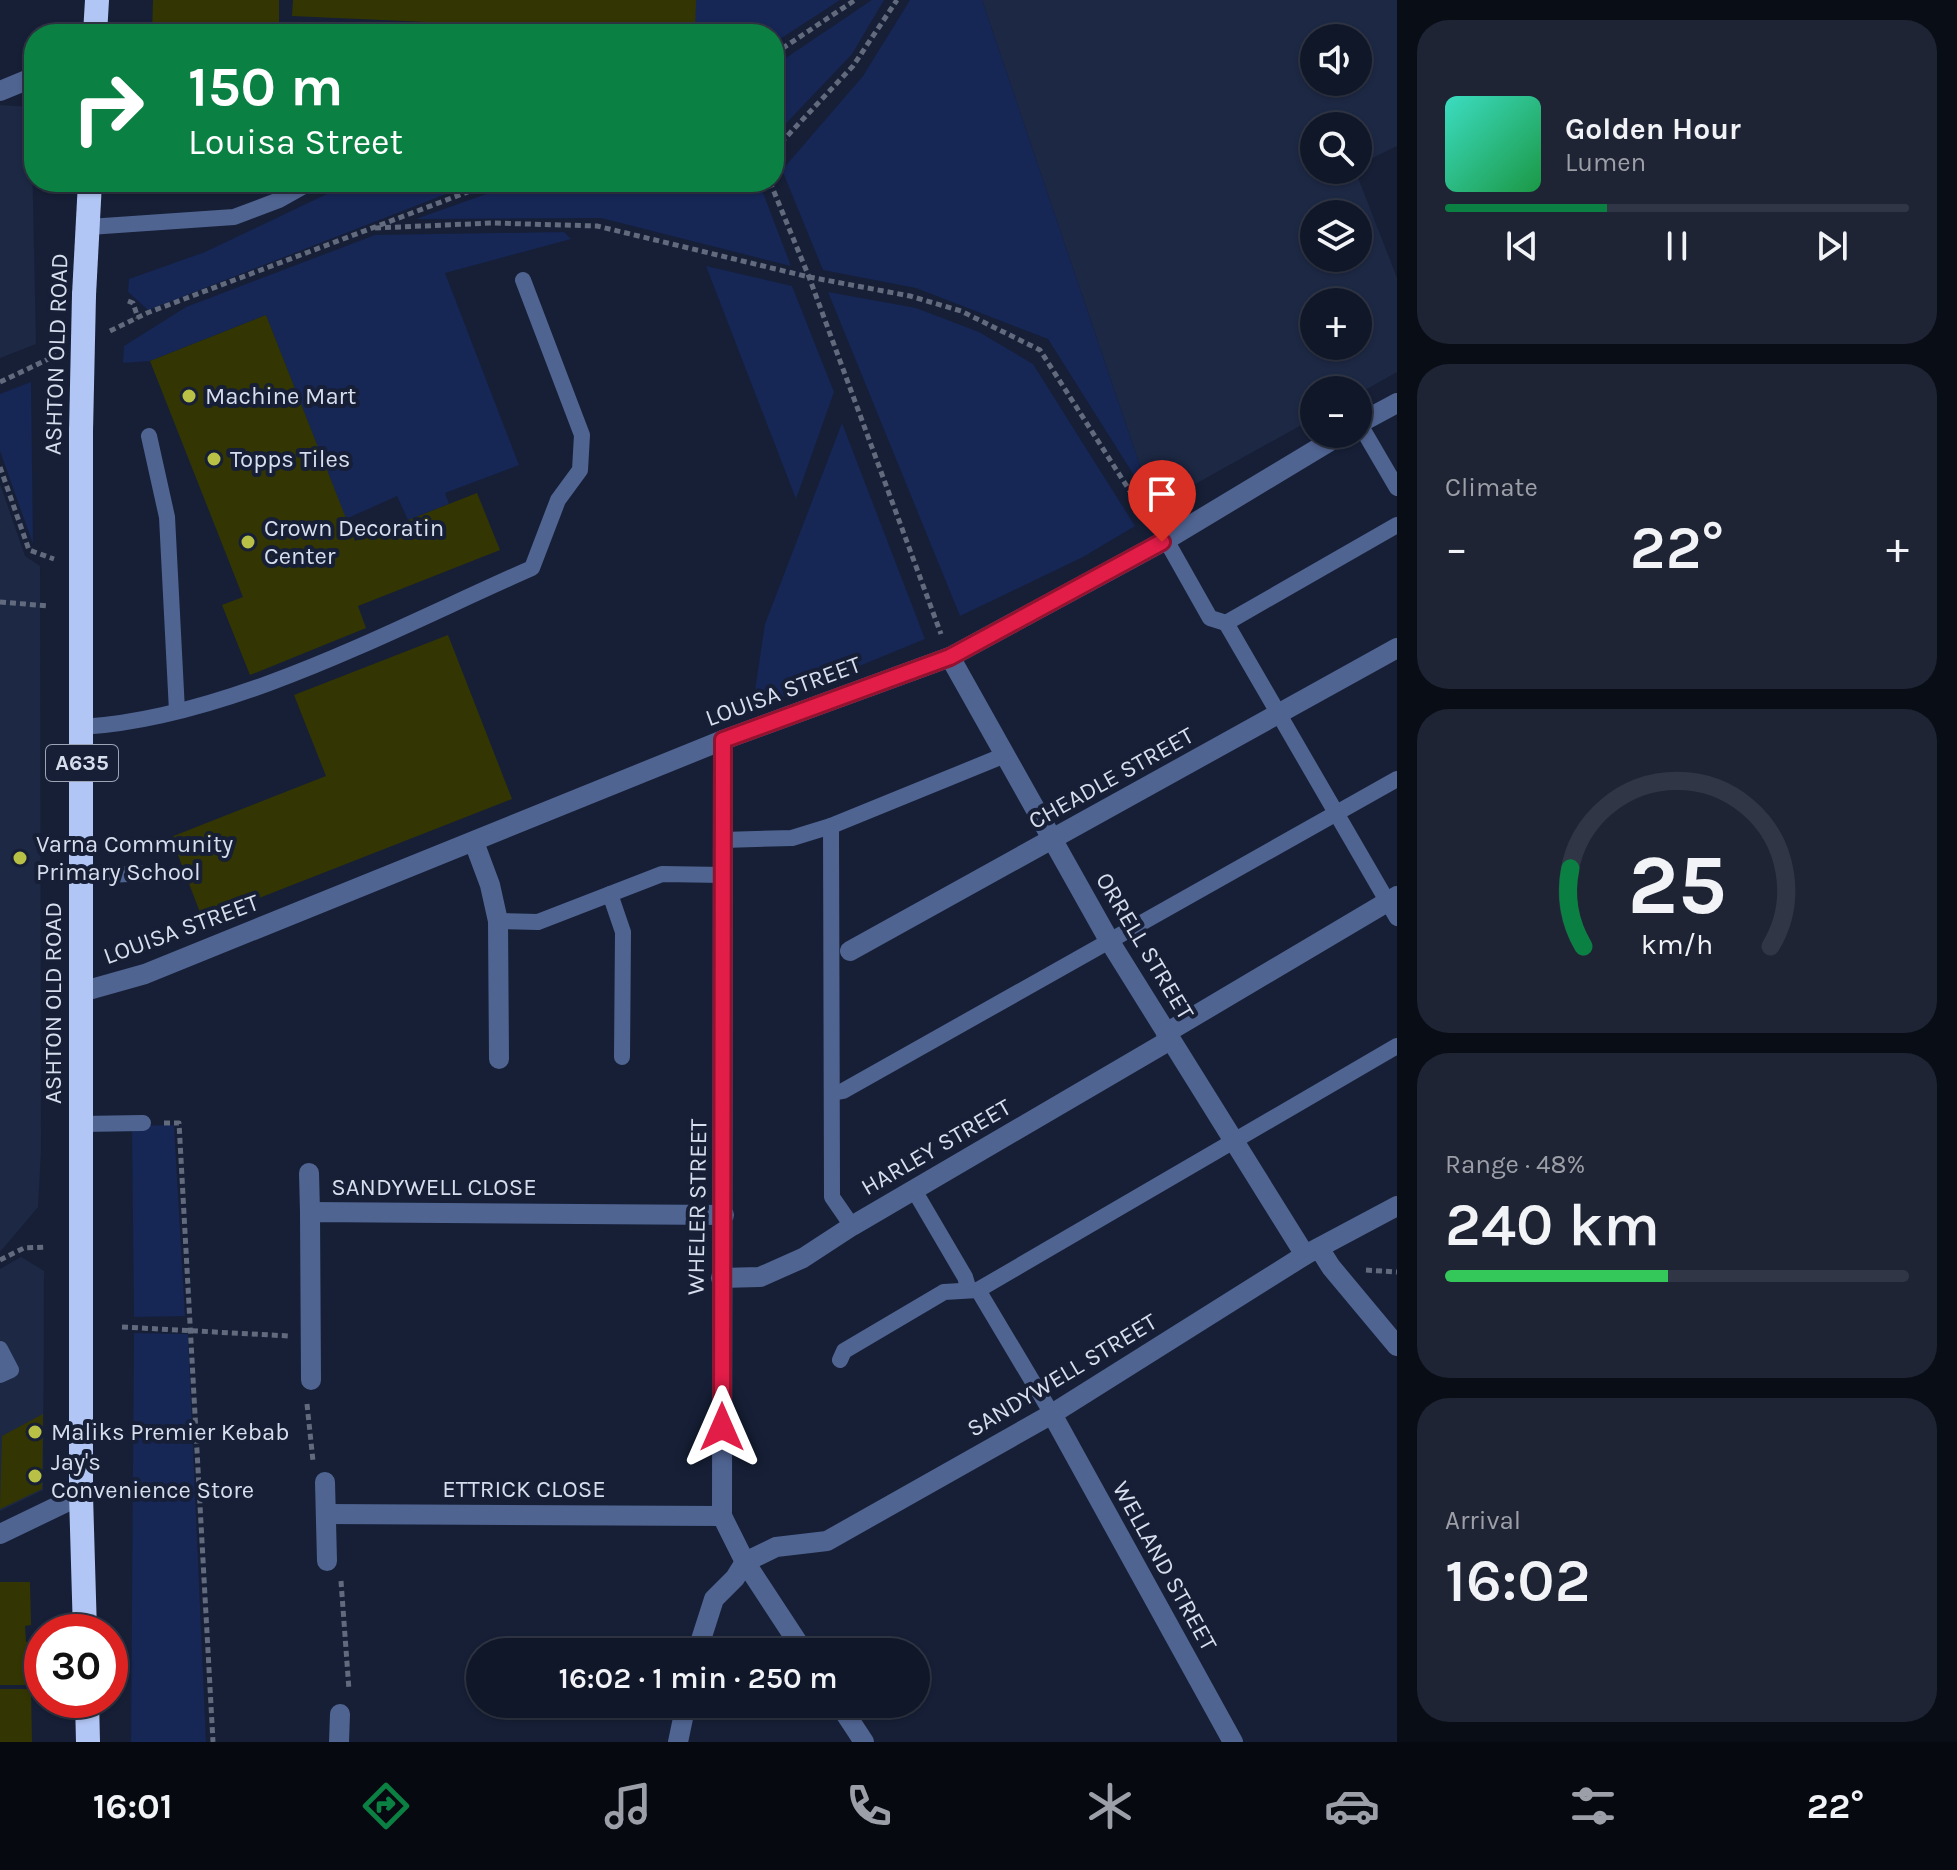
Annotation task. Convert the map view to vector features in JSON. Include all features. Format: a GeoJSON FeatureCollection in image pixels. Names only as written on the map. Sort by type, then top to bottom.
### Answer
{"type":"FeatureCollection","features":[{"type":"Feature","properties":{"kind":"highway"},"geometry":{"type":"LineString","coordinates":[[96,24],[97,0]]}},
{"type":"Feature","properties":{"kind":"highway","name":"ASHTON OLD ROAD"},"geometry":{"type":"LineString","coordinates":[[84,1614],[81,1495],[80,560],[84,295],[90,192]]}},
{"type":"Feature","properties":{"kind":"highway"},"geometry":{"type":"LineString","coordinates":[[87,1718],[88,1742]]}},
{"type":"Feature","properties":{"kind":"street"},"geometry":{"type":"LineString","coordinates":[[0,91],[24,81]]}},
{"type":"Feature","properties":{"kind":"street","name":"LOUISA STREET"},"geometry":{"type":"LineString","coordinates":[[1372,417],[1397,403]]}},
{"type":"Feature","properties":{"kind":"street","name":"LOUISA STREET"},"geometry":{"type":"LineString","coordinates":[[81,992],[145,974],[723,740],[950,657],[1164,541],[1318,448]]}},
{"type":"Feature","properties":{"kind":"street","name":"CHEADLE STREET"},"geometry":{"type":"LineString","coordinates":[[841,952],[1279,716],[1397,648]]}},
{"type":"Feature","properties":{"kind":"street","name":"ORRELL STREET"},"geometry":{"type":"LineString","coordinates":[[950,657],[1110,942],[1234,1142],[1312,1252],[1331,1267],[1397,1346]]}},
{"type":"Feature","properties":{"kind":"street","name":"WHELER STREET"},"geometry":{"type":"LineString","coordinates":[[723,740],[722,1516],[745,1562],[795,1638]]}},
{"type":"Feature","properties":{"kind":"street"},"geometry":{"type":"LineString","coordinates":[[474,842],[498,921],[499,1059]]}},
{"type":"Feature","properties":{"kind":"street","name":"HARLEY STREET"},"geometry":{"type":"LineString","coordinates":[[721,1278],[760,1277],[803,1258],[1168,1037],[1394,905]]}},
{"type":"Feature","properties":{"kind":"street"},"geometry":{"type":"LineString","coordinates":[[309,1173],[310,1212]]}},
{"type":"Feature","properties":{"kind":"street","name":"SANDYWELL STREET"},"geometry":{"type":"LineString","coordinates":[[745,1562],[776,1547],[827,1541],[1052,1414],[1312,1252],[1397,1206]]}},
{"type":"Feature","properties":{"kind":"street","name":"SANDYWELL CLOSE"},"geometry":{"type":"LineString","coordinates":[[311,1380],[310,1212],[724,1215]]}},
{"type":"Feature","properties":{"kind":"street","name":"WELLAND STREET"},"geometry":{"type":"LineString","coordinates":[[1052,1414],[1233,1742]]}},
{"type":"Feature","properties":{"kind":"street"},"geometry":{"type":"LineString","coordinates":[[325,1482],[327,1561]]}},
{"type":"Feature","properties":{"kind":"street"},"geometry":{"type":"LineString","coordinates":[[0,1534],[81,1495]]}},
{"type":"Feature","properties":{"kind":"street","name":"ETTRICK CLOSE"},"geometry":{"type":"LineString","coordinates":[[326,1514],[722,1516]]}},
{"type":"Feature","properties":{"kind":"street"},"geometry":{"type":"LineString","coordinates":[[701,1638],[714,1599],[735,1578],[745,1562]]}},
{"type":"Feature","properties":{"kind":"street"},"geometry":{"type":"LineString","coordinates":[[339,1742],[340,1714]]}},
{"type":"Feature","properties":{"kind":"street"},"geometry":{"type":"LineString","coordinates":[[678,1742],[683,1718]]}},
{"type":"Feature","properties":{"kind":"street"},"geometry":{"type":"LineString","coordinates":[[848,1718],[864,1742]]}},
{"type":"Feature","properties":{"kind":"lane"},"geometry":{"type":"LineString","coordinates":[[89,227],[234,217],[293,192]]}},
{"type":"Feature","properties":{"kind":"lane"},"geometry":{"type":"LineString","coordinates":[[82,727],[121,725],[249,691],[532,568],[558,500],[580,470],[582,435],[523,280]]}},
{"type":"Feature","properties":{"kind":"lane"},"geometry":{"type":"LineString","coordinates":[[149,436],[167,517],[177,711]]}},
{"type":"Feature","properties":{"kind":"lane"},"geometry":{"type":"LineString","coordinates":[[1368,448],[1397,488]]}},
{"type":"Feature","properties":{"kind":"lane"},"geometry":{"type":"LineString","coordinates":[[1226,623],[1397,525]]}},
{"type":"Feature","properties":{"kind":"lane"},"geometry":{"type":"LineString","coordinates":[[1164,541],[1210,618],[1226,623],[1336,814],[1394,905]]}},
{"type":"Feature","properties":{"kind":"lane"},"geometry":{"type":"LineString","coordinates":[[723,840],[792,838],[831,826],[1005,755]]}},
{"type":"Feature","properties":{"kind":"lane"},"geometry":{"type":"LineString","coordinates":[[832,1093],[843,1091],[1397,779]]}},
{"type":"Feature","properties":{"kind":"lane"},"geometry":{"type":"LineString","coordinates":[[831,826],[841,952],[832,1093],[832,1197],[852,1226]]}},
{"type":"Feature","properties":{"kind":"lane"},"geometry":{"type":"LineString","coordinates":[[81,876],[154,873]]}},
{"type":"Feature","properties":{"kind":"lane"},"geometry":{"type":"LineString","coordinates":[[498,921],[538,922],[662,874],[723,875]]}},
{"type":"Feature","properties":{"kind":"lane"},"geometry":{"type":"LineString","coordinates":[[610,894],[623,932],[622,1057]]}},
{"type":"Feature","properties":{"kind":"lane"},"geometry":{"type":"LineString","coordinates":[[840,1360],[844,1351],[944,1292],[974,1290],[1397,1046]]}},
{"type":"Feature","properties":{"kind":"lane"},"geometry":{"type":"LineString","coordinates":[[81,1124],[143,1123]]}},
{"type":"Feature","properties":{"kind":"lane"},"geometry":{"type":"LineString","coordinates":[[914,1190],[1052,1414]]}},
{"type":"Feature","properties":{"kind":"lane"},"geometry":{"type":"LineString","coordinates":[[0,1349],[11,1370],[0,1375]]}},
{"type":"Feature","properties":{"kind":"path"},"geometry":{"type":"LineString","coordinates":[[784,47],[855,0]]}},
{"type":"Feature","properties":{"kind":"path"},"geometry":{"type":"LineString","coordinates":[[784,139],[853,66],[897,0]]}},
{"type":"Feature","properties":{"kind":"path"},"geometry":{"type":"LineString","coordinates":[[96,337],[138,318],[468,192]]}},
{"type":"Feature","properties":{"kind":"path"},"geometry":{"type":"LineString","coordinates":[[774,192],[809,277],[950,657]]}},
{"type":"Feature","properties":{"kind":"path"},"geometry":{"type":"LineString","coordinates":[[375,228],[493,223],[597,226],[809,277],[910,296],[961,311],[1040,350],[1164,541]]}},
{"type":"Feature","properties":{"kind":"path"},"geometry":{"type":"LineString","coordinates":[[128,301],[133,303],[138,318]]}},
{"type":"Feature","properties":{"kind":"path"},"geometry":{"type":"LineString","coordinates":[[0,382],[69,350]]}},
{"type":"Feature","properties":{"kind":"path"},"geometry":{"type":"LineString","coordinates":[[0,467],[29,550],[49,559],[80,560]]}},
{"type":"Feature","properties":{"kind":"path"},"geometry":{"type":"LineString","coordinates":[[0,602],[49,606]]}},
{"type":"Feature","properties":{"kind":"path"},"geometry":{"type":"LineString","coordinates":[[143,1123],[179,1123],[213,1742]]}},
{"type":"Feature","properties":{"kind":"path"},"geometry":{"type":"LineString","coordinates":[[0,1260],[24,1248],[47,1247]]}},
{"type":"Feature","properties":{"kind":"path"},"geometry":{"type":"LineString","coordinates":[[122,1327],[311,1337]]}},
{"type":"Feature","properties":{"kind":"path"},"geometry":{"type":"LineString","coordinates":[[311,1380],[307,1400],[310,1457],[325,1482]]}},
{"type":"Feature","properties":{"kind":"path"},"geometry":{"type":"LineString","coordinates":[[327,1561],[341,1576],[350,1688],[340,1714]]}},
{"type":"Feature","properties":{"kind":"shaded area"},"geometry":{"type":"Polygon","coordinates":[[[695,0],[840,0],[784,36],[784,24],[694,24],[695,0]]]}},
{"type":"Feature","properties":{"kind":"shaded area"},"geometry":{"type":"Polygon","coordinates":[[[872,0],[884,0],[852,54],[784,125],[784,59],[872,0]]]}},
{"type":"Feature","properties":{"kind":"shaded area"},"geometry":{"type":"Polygon","coordinates":[[[910,0],[982,0],[1154,507],[1048,339],[916,288],[823,270],[784,175],[784,168],[863,76],[910,0]]]}},
{"type":"Feature","properties":{"kind":"shaded area"},"geometry":{"type":"Polygon","coordinates":[[[982,0],[1397,0],[1397,146],[1372,158],[1372,112],[1300,112],[1300,184],[1360,184],[1367,200],[1300,200],[1300,272],[1372,272],[1372,214],[1397,278],[1397,372],[1372,386],[1372,376],[1300,376],[1300,426],[1154,507],[982,0]]]}},
{"type":"Feature","properties":{"kind":"shaded area"},"geometry":{"type":"Polygon","coordinates":[[[0,105],[24,107],[24,192],[33,192],[36,344],[0,358],[0,105]]]}},
{"type":"Feature","properties":{"kind":"shaded area"},"geometry":{"type":"Polygon","coordinates":[[[331,192],[451,192],[148,310],[128,292],[129,279],[205,252],[331,192]]]}},
{"type":"Feature","properties":{"kind":"shaded area"},"geometry":{"type":"Polygon","coordinates":[[[492,192],[763,192],[791,266],[601,218],[416,219],[492,192]]]}},
{"type":"Feature","properties":{"kind":"shaded area"},"geometry":{"type":"Polygon","coordinates":[[[564,232],[571,239],[445,273],[519,465],[445,493],[449,504],[408,520],[397,496],[346,519],[266,315],[150,361],[123,363],[124,346],[186,307],[375,235],[564,232]]]}},
{"type":"Feature","properties":{"kind":"shaded area"},"geometry":{"type":"Polygon","coordinates":[[[706,266],[792,286],[834,392],[796,499],[706,266]]]}},
{"type":"Feature","properties":{"kind":"shaded area"},"geometry":{"type":"Polygon","coordinates":[[[828,292],[916,308],[979,332],[1033,364],[1135,526],[1083,557],[960,616],[828,292]]]}},
{"type":"Feature","properties":{"kind":"shaded area"},"geometry":{"type":"Polygon","coordinates":[[[31,382],[33,544],[0,451],[0,394],[31,382]]]}},
{"type":"Feature","properties":{"kind":"shaded area"},"geometry":{"type":"Polygon","coordinates":[[[842,423],[925,639],[752,710],[765,624],[842,423]]]}},
{"type":"Feature","properties":{"kind":"shaded area","name":"Varna Community Primary School"},"geometry":{"type":"Polygon","coordinates":[[[0,484],[25,556],[40,566],[41,1150],[38,1207],[0,1252],[0,484]]]}},
{"type":"Feature","properties":{"kind":"shaded area"},"geometry":{"type":"Polygon","coordinates":[[[174,1125],[185,1316],[134,1317],[132,1126],[174,1125]]]}},
{"type":"Feature","properties":{"kind":"shaded area"},"geometry":{"type":"Polygon","coordinates":[[[21,1257],[44,1271],[43,1490],[0,1511],[0,1269],[21,1257]]]}},
{"type":"Feature","properties":{"kind":"shaded area"},"geometry":{"type":"Polygon","coordinates":[[[134,1333],[188,1334],[206,1742],[131,1742],[134,1333]]]}},
{"type":"Feature","properties":{"kind":"building"},"geometry":{"type":"Polygon","coordinates":[[[153,0],[279,0],[279,22],[323,23],[323,24],[152,24],[153,0]]]}},
{"type":"Feature","properties":{"kind":"building"},"geometry":{"type":"Polygon","coordinates":[[[293,0],[696,0],[695,24],[471,24],[292,16],[293,0]]]}},
{"type":"Feature","properties":{"kind":"building"},"geometry":{"type":"Polygon","coordinates":[[[266,315],[355,541],[477,493],[500,550],[358,606],[366,628],[250,675],[222,605],[243,597],[150,361],[266,315]]]}},
{"type":"Feature","properties":{"kind":"building"},"geometry":{"type":"Polygon","coordinates":[[[448,635],[512,799],[203,920],[171,837],[326,776],[294,695],[448,635]]]}},
{"type":"Feature","properties":{"kind":"building"},"geometry":{"type":"Polygon","coordinates":[[[43,1414],[42,1489],[0,1509],[2,1436],[43,1414]]]}},
{"type":"Feature","properties":{"kind":"building"},"geometry":{"type":"Polygon","coordinates":[[[0,1582],[30,1582],[31,1614],[24,1614],[24,1685],[0,1685],[0,1582]]]}},
{"type":"Feature","properties":{"kind":"building"},"geometry":{"type":"Polygon","coordinates":[[[0,1689],[24,1689],[24,1718],[32,1718],[32,1742],[0,1742],[0,1689]]]}},
{"type":"Feature","properties":{"kind":"place","name":"Machine Mart"},"geometry":{"type":"Point","coordinates":[189,396]}},
{"type":"Feature","properties":{"kind":"place","name":"Topps Tiles"},"geometry":{"type":"Point","coordinates":[214,459]}},
{"type":"Feature","properties":{"kind":"place","name":"Crown Decoratin Center"},"geometry":{"type":"Point","coordinates":[248,542]}},
{"type":"Feature","properties":{"kind":"place","name":"Varna Community Primary School"},"geometry":{"type":"Point","coordinates":[20,858]}},
{"type":"Feature","properties":{"kind":"place","name":"Maliks Premier Kebab"},"geometry":{"type":"Point","coordinates":[35,1432]}},
{"type":"Feature","properties":{"kind":"place","name":"Jay's Convenience Store"},"geometry":{"type":"Point","coordinates":[35,1476]}},
{"type":"Feature","properties":{"kind":"route"},"geometry":{"type":"LineString","coordinates":[[722,1427],[723,740],[950,657],[1162,542]]}}]}
